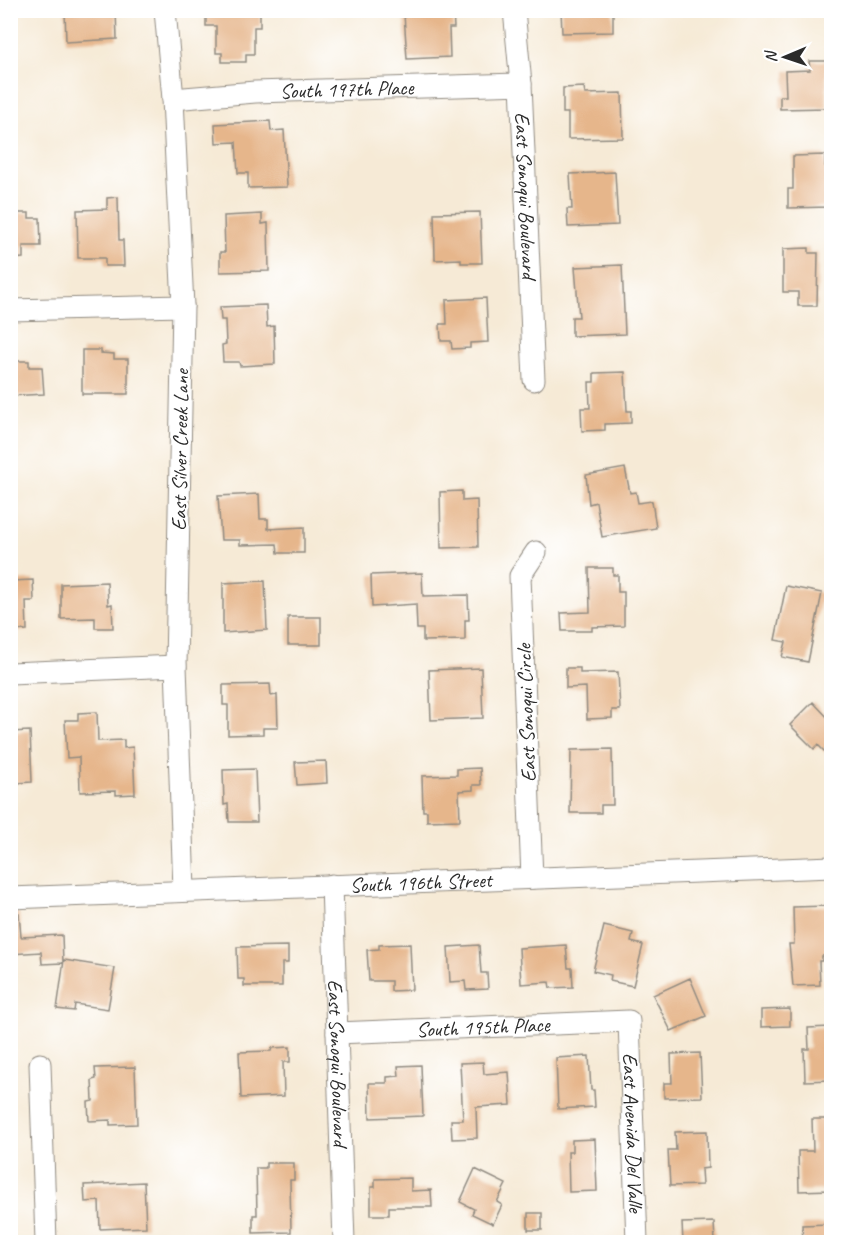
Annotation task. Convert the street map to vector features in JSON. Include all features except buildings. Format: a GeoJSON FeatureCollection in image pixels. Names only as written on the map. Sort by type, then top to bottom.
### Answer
{"type":"FeatureCollection","features":[{"type":"Feature","properties":{"kind":"street","name":"East Silver Creek Lane"},"geometry":{"type":"LineString","coordinates":[[165,10],[183,306],[176,666],[184,890]]}},
{"type":"Feature","properties":{"kind":"street","name":"East Sonoqui Boulevard"},"geometry":{"type":"LineString","coordinates":[[514,10],[521,84],[534,380]]}},
{"type":"Feature","properties":{"kind":"street","name":"South 197th Place"},"geometry":{"type":"LineString","coordinates":[[172,99],[255,92],[521,84]]}},
{"type":"Feature","properties":{"kind":"street"},"geometry":{"type":"LineString","coordinates":[[10,310],[183,306]]}},
{"type":"Feature","properties":{"kind":"street","name":"East Sonoqui Circle"},"geometry":{"type":"LineString","coordinates":[[532,878],[520,576],[536,552]]}},
{"type":"Feature","properties":{"kind":"street"},"geometry":{"type":"LineString","coordinates":[[10,673],[176,666]]}},
{"type":"Feature","properties":{"kind":"street","name":"South 196th Street"},"geometry":{"type":"LineString","coordinates":[[10,898],[831,867]]}},
{"type":"Feature","properties":{"kind":"street","name":"East Sonoqui Boulevard"},"geometry":{"type":"LineString","coordinates":[[332,885],[344,1242]]}},
{"type":"Feature","properties":{"kind":"street","name":"South 195th Place"},"geometry":{"type":"LineString","coordinates":[[337,1033],[628,1021]]}},
{"type":"Feature","properties":{"kind":"street","name":"East Avenida Del Valle"},"geometry":{"type":"LineString","coordinates":[[628,1021],[637,1242]]}},
{"type":"Feature","properties":{"kind":"street"},"geometry":{"type":"LineString","coordinates":[[40,1064],[46,1242]]}}]}
